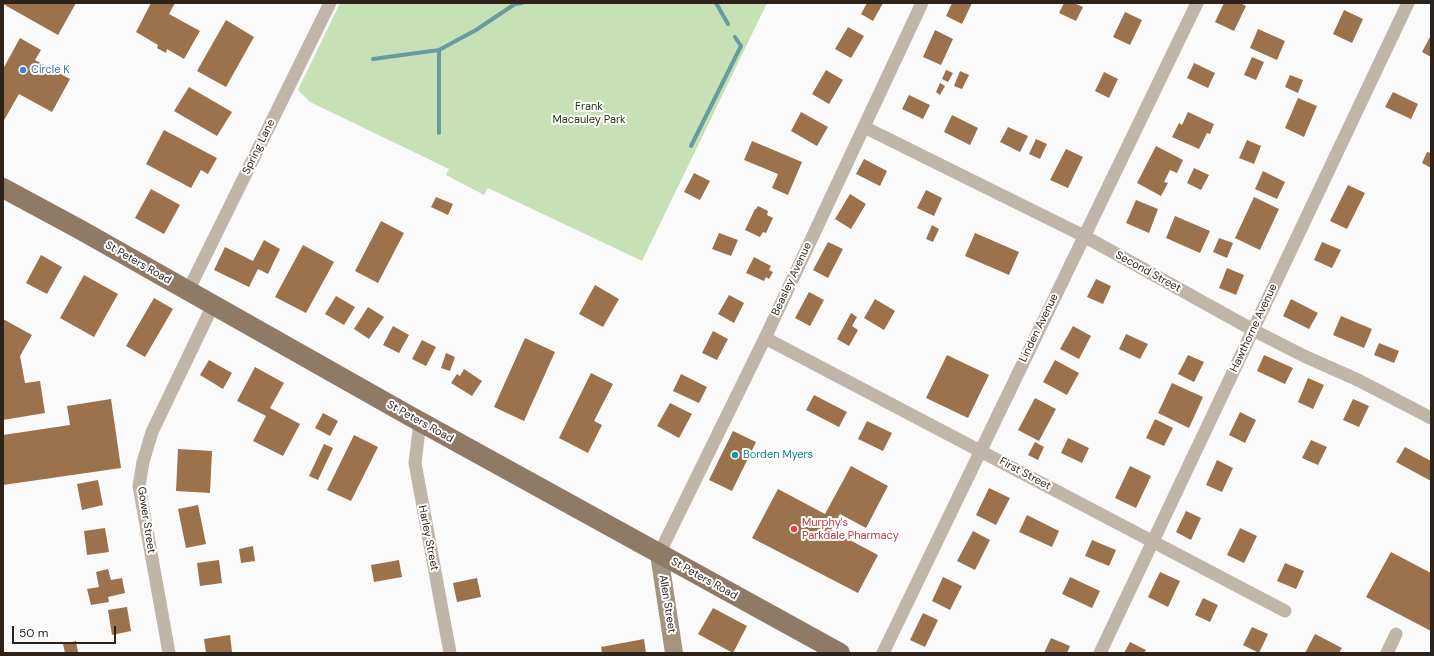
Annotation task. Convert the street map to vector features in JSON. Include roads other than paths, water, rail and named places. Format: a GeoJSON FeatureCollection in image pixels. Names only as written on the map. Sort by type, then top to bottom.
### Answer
{"type":"FeatureCollection","features":[{"type":"Feature","properties":{"kind":"main road","name":"St Peters Road"},"geometry":{"type":"LineString","coordinates":[[3,188],[420,422],[840,653]]}},
{"type":"Feature","properties":{"kind":"street","name":"Spring Lane"},"geometry":{"type":"LineString","coordinates":[[188,291],[330,3]]}},
{"type":"Feature","properties":{"kind":"street","name":"Beasley Avenue"},"geometry":{"type":"LineString","coordinates":[[659,554],[764,338],[922,3]]}},
{"type":"Feature","properties":{"kind":"street","name":"Linden Avenue"},"geometry":{"type":"LineString","coordinates":[[883,653],[1196,3]]}},
{"type":"Feature","properties":{"kind":"street","name":"Hawthorne Avenue"},"geometry":{"type":"LineString","coordinates":[[1100,653],[1408,3]]}},
{"type":"Feature","properties":{"kind":"street","name":"Second Street"},"geometry":{"type":"LineString","coordinates":[[864,127],[1084,236],[1253,330],[1304,356],[1358,380],[1431,418]]}},
{"type":"Feature","properties":{"kind":"street","name":"Gower Street"},"geometry":{"type":"LineString","coordinates":[[169,653],[139,486],[143,462],[152,432],[213,305]]}},
{"type":"Feature","properties":{"kind":"street","name":"First Street"},"geometry":{"type":"LineString","coordinates":[[764,338],[1285,611]]}},
{"type":"Feature","properties":{"kind":"street","name":"Harley Street"},"geometry":{"type":"LineString","coordinates":[[420,422],[414,463],[450,653]]}},
{"type":"Feature","properties":{"kind":"street","name":"Allen Street"},"geometry":{"type":"LineString","coordinates":[[659,554],[674,653]]}},
{"type":"Feature","properties":{"kind":"street"},"geometry":{"type":"LineString","coordinates":[[1387,653],[1396,634]]}},
{"type":"Feature","properties":{"kind":"waterway"},"geometry":{"type":"LineString","coordinates":[[439,133],[439,50],[476,30],[515,4],[522,3]]}},
{"type":"Feature","properties":{"kind":"waterway"},"geometry":{"type":"LineString","coordinates":[[716,3],[728,24]]}},
{"type":"Feature","properties":{"kind":"waterway"},"geometry":{"type":"LineString","coordinates":[[691,146],[741,46],[735,37]]}},
{"type":"Feature","properties":{"kind":"waterway"},"geometry":{"type":"LineString","coordinates":[[373,59],[439,50]]}},
{"type":"Feature","properties":{"kind":"place","name":"Circle K"},"geometry":{"type":"Point","coordinates":[23,70]}},
{"type":"Feature","properties":{"kind":"place","name":"Borden Myers"},"geometry":{"type":"Point","coordinates":[735,455]}},
{"type":"Feature","properties":{"kind":"place","name":"Murphy's Parkdale Pharmacy"},"geometry":{"type":"Point","coordinates":[794,529]}},
{"type":"Feature","properties":{"kind":"park label","name":"Frank Macauley Park"},"geometry":{"type":"Point","coordinates":[589,113]}}]}
